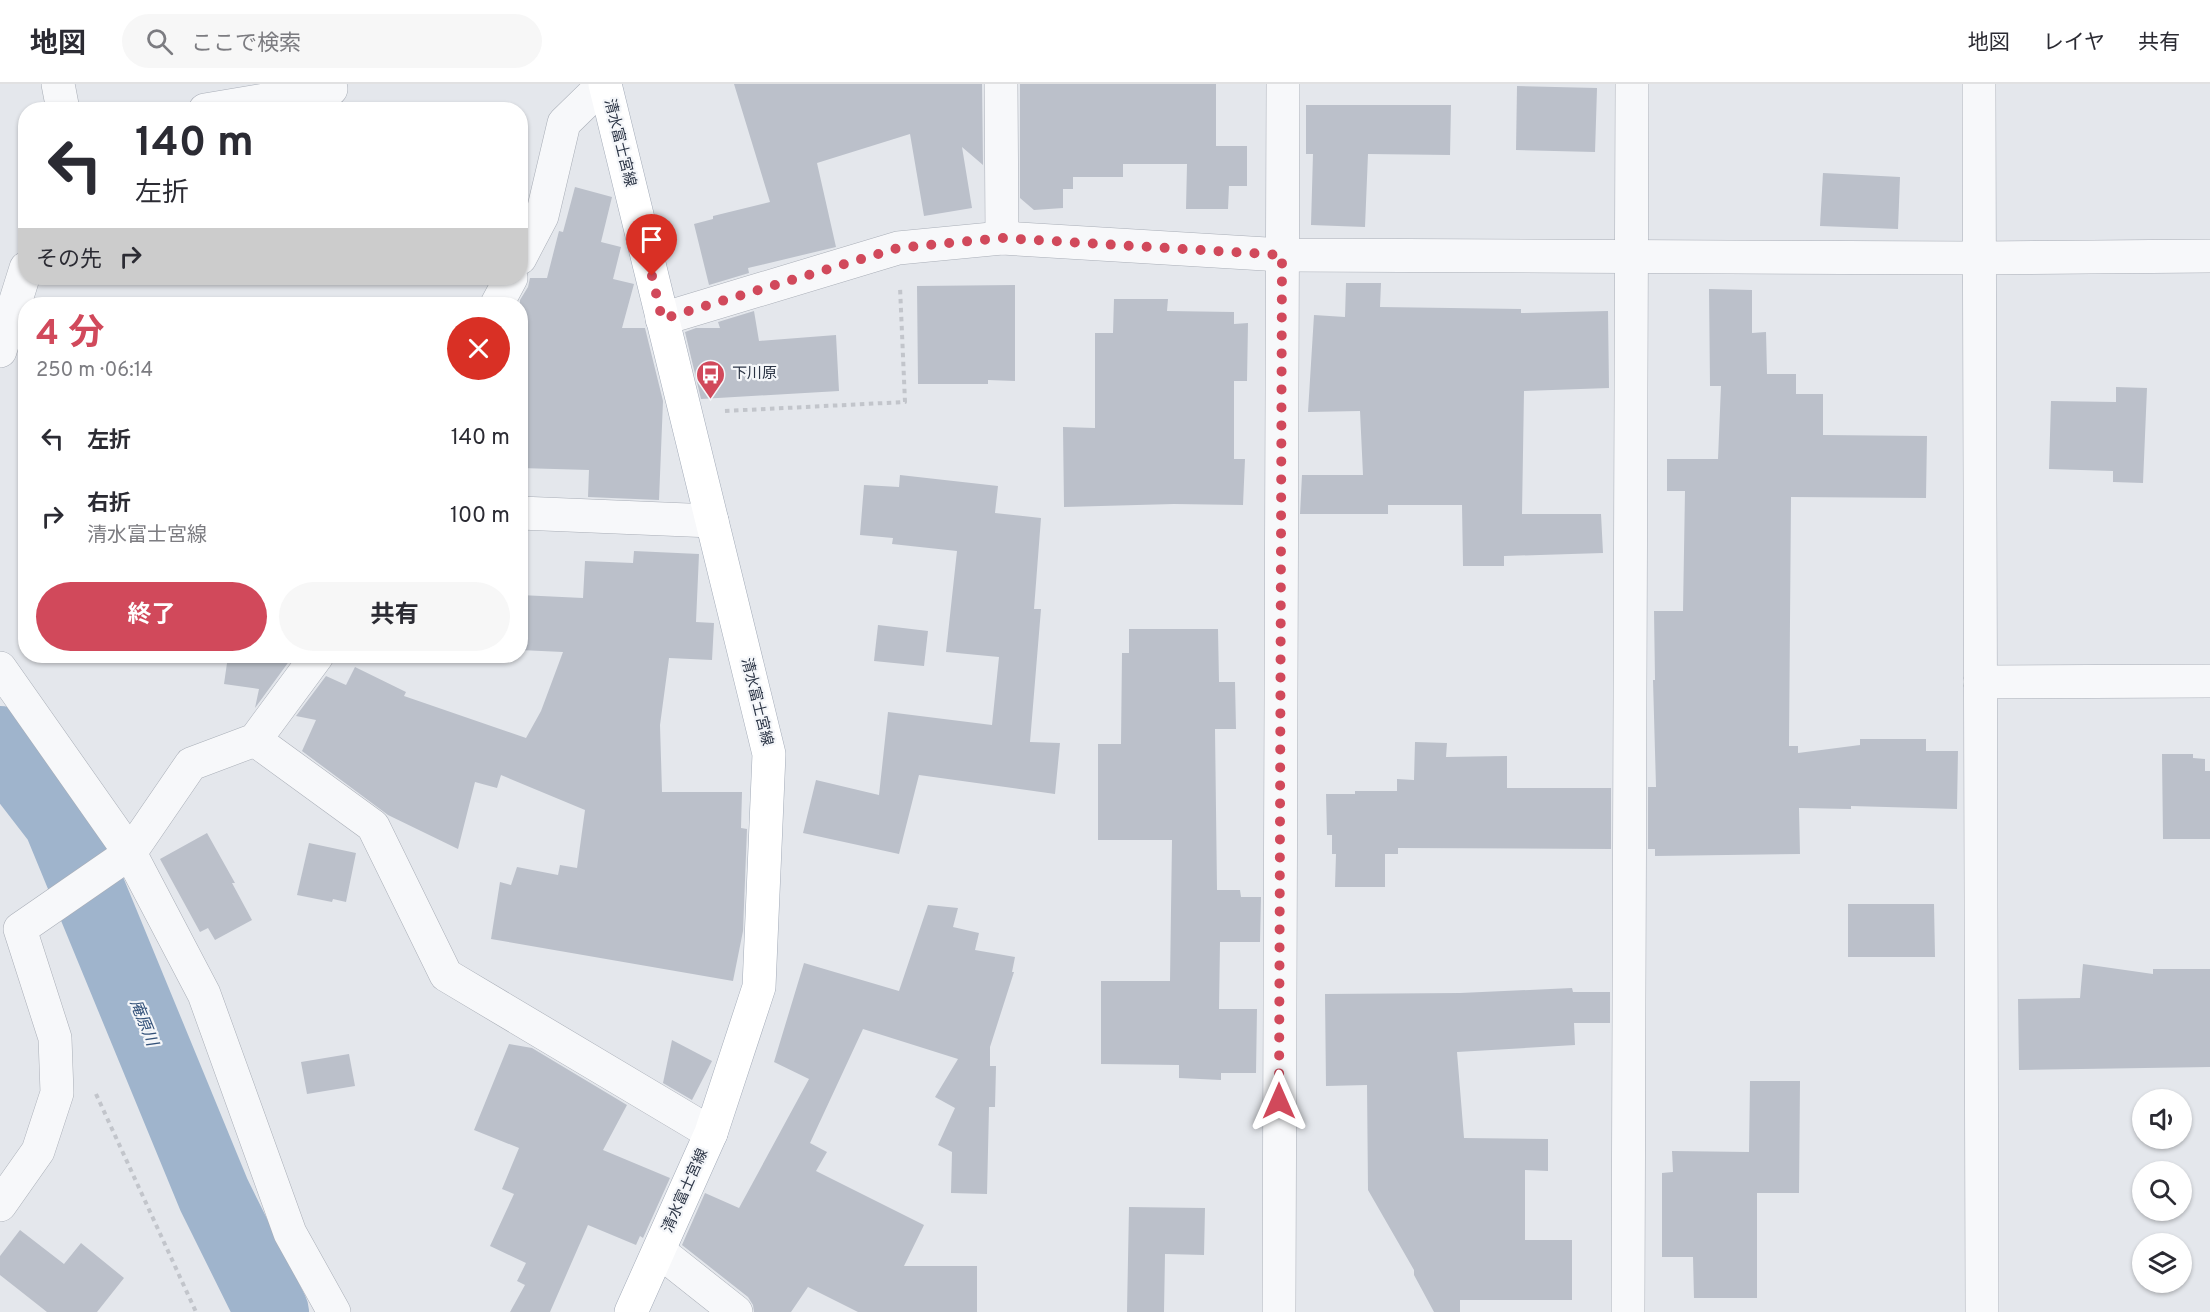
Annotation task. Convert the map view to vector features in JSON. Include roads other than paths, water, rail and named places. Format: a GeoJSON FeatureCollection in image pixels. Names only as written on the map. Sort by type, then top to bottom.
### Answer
{"type":"FeatureCollection","features":[{"type":"Feature","properties":{"kind":"main road","name":"清水富士宮線"},"geometry":{"type":"LineString","coordinates":[[605,84],[769,754],[759,987],[711,1133],[631,1312]]}},
{"type":"Feature","properties":{"kind":"street"},"geometry":{"type":"LineString","coordinates":[[58,84],[61,102]]}},
{"type":"Feature","properties":{"kind":"street"},"geometry":{"type":"LineString","coordinates":[[253,102],[331,89],[330,84]]}},
{"type":"Feature","properties":{"kind":"street"},"geometry":{"type":"LineString","coordinates":[[528,243],[542,216],[564,123],[605,84]]}},
{"type":"Feature","properties":{"kind":"street"},"geometry":{"type":"LineString","coordinates":[[1001,84],[1002,238]]}},
{"type":"Feature","properties":{"kind":"street"},"geometry":{"type":"LineString","coordinates":[[1279,1312],[1282,84]]}},
{"type":"Feature","properties":{"kind":"street"},"geometry":{"type":"LineString","coordinates":[[1628,1312],[1632,84]]}},
{"type":"Feature","properties":{"kind":"street"},"geometry":{"type":"LineString","coordinates":[[1979,84],[1982,1312]]}},
{"type":"Feature","properties":{"kind":"street"},"geometry":{"type":"LineString","coordinates":[[662,319],[898,248],[1002,238],[1282,255],[1979,258],[2210,256]]}},
{"type":"Feature","properties":{"kind":"street"},"geometry":{"type":"LineString","coordinates":[[0,351],[21,285]]}},
{"type":"Feature","properties":{"kind":"street"},"geometry":{"type":"LineString","coordinates":[[528,513],[712,521]]}},
{"type":"Feature","properties":{"kind":"street"},"geometry":{"type":"LineString","coordinates":[[0,1205],[38,1151],[57,1093],[55,1038],[20,929],[118,862],[191,764],[255,740],[312,663]]}},
{"type":"Feature","properties":{"kind":"street"},"geometry":{"type":"LineString","coordinates":[[0,668],[118,862],[204,994],[290,1233],[334,1312]]}},
{"type":"Feature","properties":{"kind":"street"},"geometry":{"type":"LineString","coordinates":[[1980,682],[2210,681]]}},
{"type":"Feature","properties":{"kind":"street"},"geometry":{"type":"LineString","coordinates":[[255,740],[373,826],[446,975],[711,1133]]}},
{"type":"Feature","properties":{"kind":"street"},"geometry":{"type":"LineString","coordinates":[[659,1251],[736,1312]]}},
{"type":"Feature","properties":{"kind":"waterway","name":"庵原川"},"geometry":{"type":"LineString","coordinates":[[0,743],[60,821],[214,1195],[272,1312]]}},
{"type":"Feature","properties":{"kind":"place","name":"下川原"},"geometry":{"type":"Point","coordinates":[711,400]}}]}
